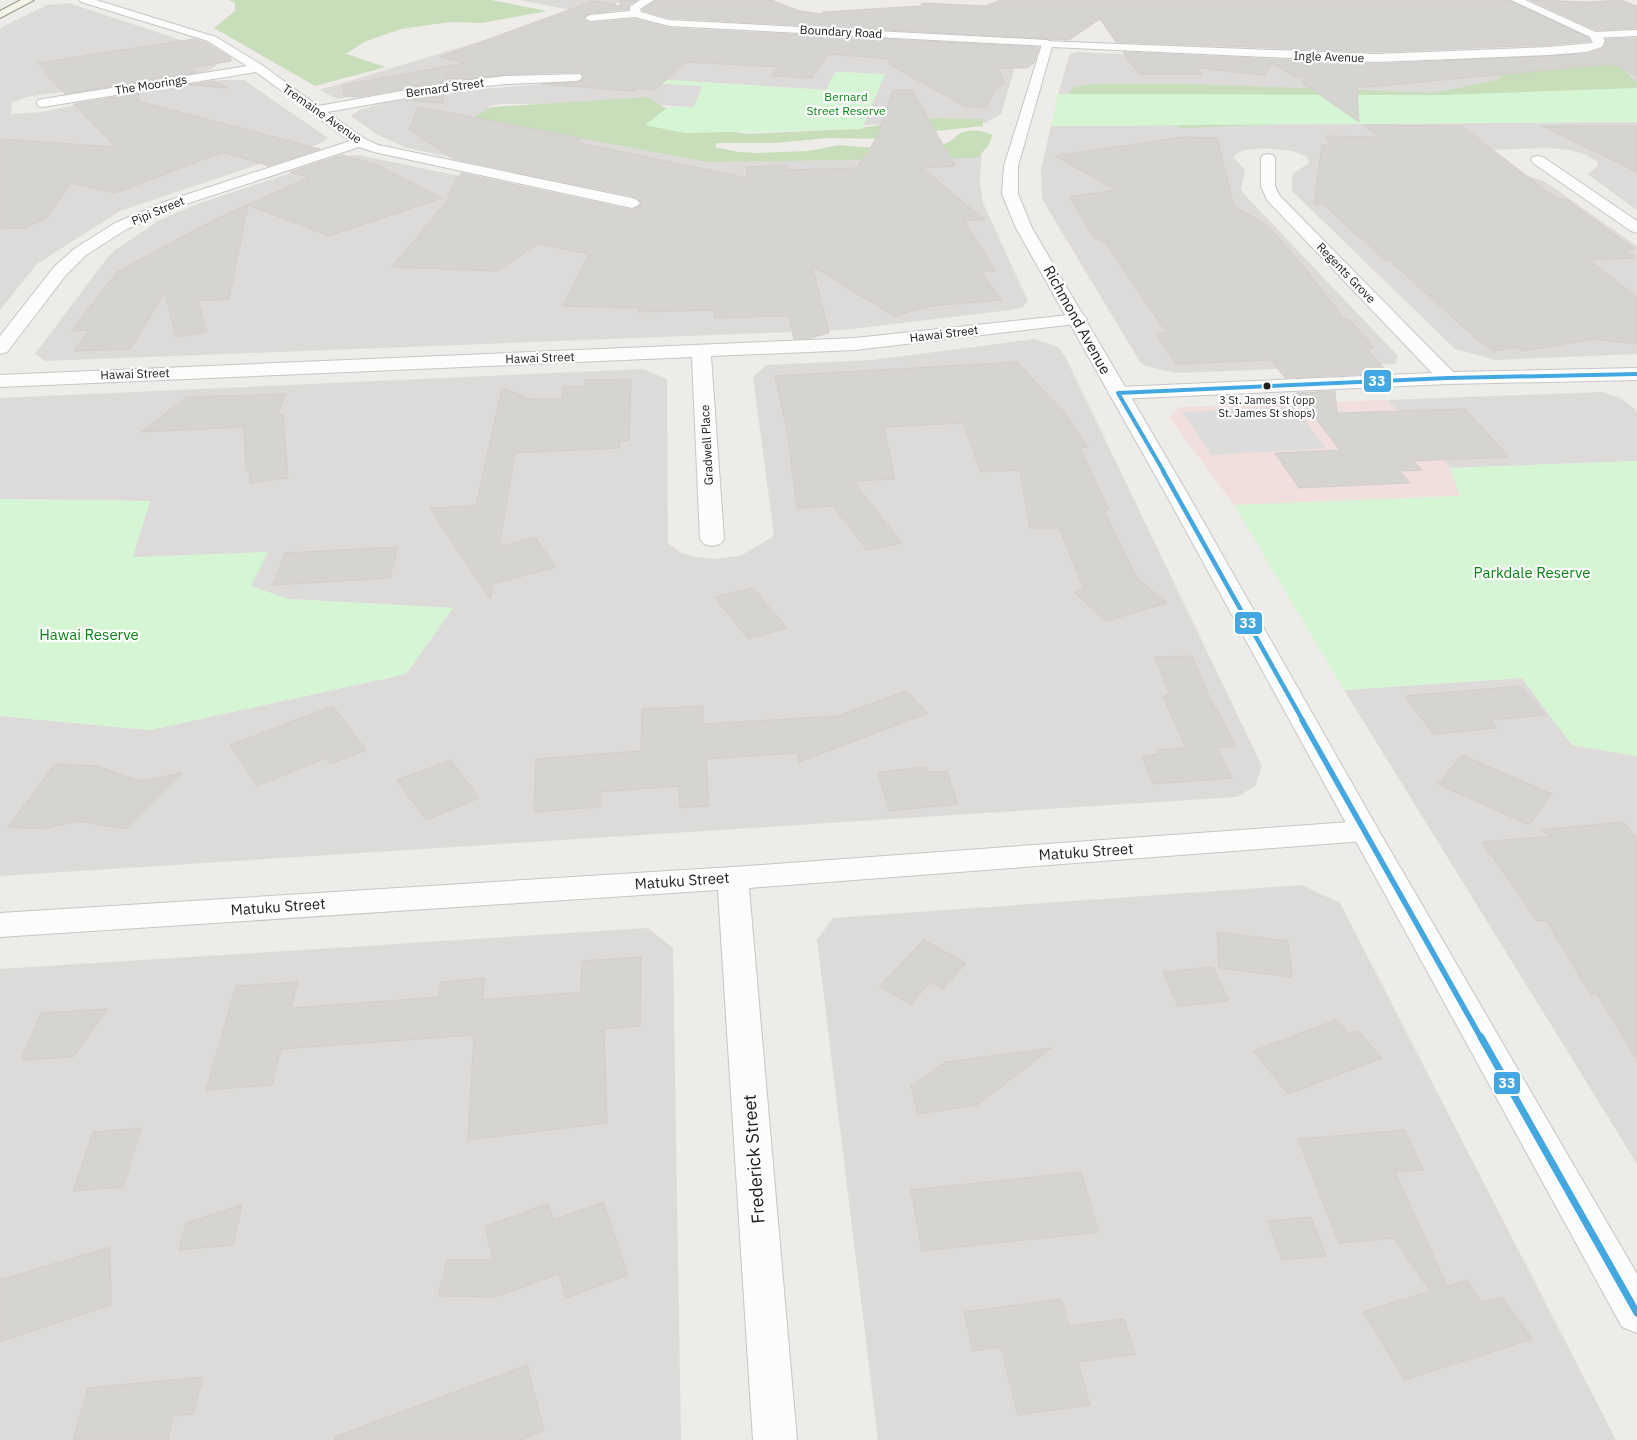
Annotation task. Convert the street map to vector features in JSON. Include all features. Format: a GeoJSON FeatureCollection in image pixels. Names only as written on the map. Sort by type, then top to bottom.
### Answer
{"type":"FeatureCollection","features":[{"type":"Feature","properties":{"kind":"main road"},"geometry":{"type":"LineString","coordinates":[[0,15],[28,0]]}},
{"type":"Feature","properties":{"kind":"street","name":"Tremaine Avenue"},"geometry":{"type":"LineString","coordinates":[[85,0],[212,39],[258,68],[360,142],[387,152],[632,202]]}},
{"type":"Feature","properties":{"kind":"street"},"geometry":{"type":"LineString","coordinates":[[636,14],[634,9],[639,4],[649,0]]}},
{"type":"Feature","properties":{"kind":"street"},"geometry":{"type":"LineString","coordinates":[[1516,0],[1594,35],[1637,33]]}},
{"type":"Feature","properties":{"kind":"street","name":"Boundary Road"},"geometry":{"type":"LineString","coordinates":[[590,18],[636,14],[648,19],[669,23],[1048,43]]}},
{"type":"Feature","properties":{"kind":"street","name":"Ingle Avenue"},"geometry":{"type":"LineString","coordinates":[[1048,43],[1328,57],[1404,58],[1586,48],[1598,45],[1599,40],[1594,35]]}},
{"type":"Feature","properties":{"kind":"street","name":"Richmond Avenue"},"geometry":{"type":"LineString","coordinates":[[1048,43],[1011,166],[1010,194],[1024,228],[1078,319],[1364,831],[1637,1313]]}},
{"type":"Feature","properties":{"kind":"street","name":"The Moorings"},"geometry":{"type":"LineString","coordinates":[[43,103],[258,68]]}},
{"type":"Feature","properties":{"kind":"street","name":"Bernard Street"},"geometry":{"type":"LineString","coordinates":[[315,110],[452,86],[506,80],[576,77]]}},
{"type":"Feature","properties":{"kind":"street","name":"Pipi Street"},"geometry":{"type":"LineString","coordinates":[[0,348],[60,271],[80,252],[121,226],[172,204],[360,142]]}},
{"type":"Feature","properties":{"kind":"street","name":"Regents Grove"},"geometry":{"type":"LineString","coordinates":[[1268,158],[1268,186],[1272,197],[1448,378]]}},
{"type":"Feature","properties":{"kind":"street"},"geometry":{"type":"LineString","coordinates":[[1538,160],[1637,228]]}},
{"type":"Feature","properties":{"kind":"street","name":"Hawai Street"},"geometry":{"type":"LineString","coordinates":[[0,381],[855,344],[1078,319]]}},
{"type":"Feature","properties":{"kind":"street","name":"Gradwell Place"},"geometry":{"type":"LineString","coordinates":[[701,352],[712,539]]}},
{"type":"Feature","properties":{"kind":"street"},"geometry":{"type":"LineString","coordinates":[[1118,393],[1448,378],[1636,375]]}},
{"type":"Feature","properties":{"kind":"street","name":"Matuku Street"},"geometry":{"type":"LineString","coordinates":[[0,925],[733,878],[1364,831]]}},
{"type":"Feature","properties":{"kind":"street","name":"Frederick Street"},"geometry":{"type":"LineString","coordinates":[[733,878],[775,1440]]}},
{"type":"Feature","properties":{"kind":"shaded area"},"geometry":{"type":"Polygon","coordinates":[[[519,0],[625,0],[616,3],[616,8],[613,11],[586,13],[519,0]]]}},
{"type":"Feature","properties":{"kind":"shaded area"},"geometry":{"type":"Polygon","coordinates":[[[69,3],[187,42],[217,65],[210,70],[198,73],[26,97],[12,103],[11,114],[42,112],[103,99],[222,80],[244,80],[328,138],[319,144],[120,211],[37,264],[0,310],[0,28],[47,5],[69,3]]]}},
{"type":"Feature","properties":{"kind":"shaded area"},"geometry":{"type":"Polygon","coordinates":[[[541,23],[1020,51],[1001,114],[986,123],[863,125],[884,74],[836,72],[826,90],[603,76],[571,71],[434,84],[337,99],[319,90],[541,23]]]}},
{"type":"Feature","properties":{"kind":"shaded area"},"geometry":{"type":"Polygon","coordinates":[[[1637,51],[1637,88],[1444,95],[1058,94],[1070,54],[1077,52],[1362,66],[1428,65],[1637,51]]]}},
{"type":"Feature","properties":{"kind":"shaded area"},"geometry":{"type":"Polygon","coordinates":[[[600,80],[703,86],[694,107],[610,103],[500,104],[490,106],[484,118],[718,159],[982,149],[980,183],[983,203],[1028,301],[1023,307],[1011,310],[843,330],[45,361],[35,354],[107,258],[115,250],[160,220],[197,204],[342,156],[358,155],[639,213],[661,202],[407,148],[376,134],[351,116],[359,110],[388,102],[470,90],[544,84],[565,85],[600,80]]]}},
{"type":"Feature","properties":{"kind":"shaded area"},"geometry":{"type":"Polygon","coordinates":[[[1637,122],[1637,210],[1587,174],[1597,167],[1598,162],[1586,155],[1570,150],[1547,148],[1488,150],[1525,175],[1544,181],[1637,246],[1637,354],[1495,360],[1455,349],[1292,191],[1294,173],[1309,163],[1307,157],[1293,151],[1263,148],[1245,150],[1236,154],[1234,158],[1245,170],[1241,189],[1244,194],[1398,356],[1395,364],[1179,373],[1165,371],[1140,362],[1042,199],[1041,170],[1051,126],[1637,122]]]}},
{"type":"Feature","properties":{"kind":"shaded area"},"geometry":{"type":"Polygon","coordinates":[[[1035,339],[1059,348],[1065,356],[1262,766],[1255,786],[1237,797],[0,876],[0,716],[150,730],[406,674],[453,608],[288,599],[251,587],[132,557],[150,501],[0,499],[0,398],[643,369],[667,379],[668,543],[680,552],[690,556],[714,559],[740,556],[774,536],[753,377],[766,365],[872,360],[1035,339]]]}},
{"type":"Feature","properties":{"kind":"shaded area"},"geometry":{"type":"Polygon","coordinates":[[[1602,392],[1621,398],[1637,411],[1637,461],[1450,468],[1387,400],[1602,392]]]}},
{"type":"Feature","properties":{"kind":"shaded area"},"geometry":{"type":"Polygon","coordinates":[[[1387,400],[1450,468],[1460,496],[1234,505],[1169,417],[1180,407],[1387,400]]]}},
{"type":"Feature","properties":{"kind":"shaded area"},"geometry":{"type":"Polygon","coordinates":[[[1295,407],[1326,448],[1211,455],[1183,412],[1295,407]]]}},
{"type":"Feature","properties":{"kind":"shaded area"},"geometry":{"type":"Polygon","coordinates":[[[1522,678],[1572,745],[1637,756],[1637,1164],[1344,690],[1522,678]]]}},
{"type":"Feature","properties":{"kind":"shaded area"},"geometry":{"type":"Polygon","coordinates":[[[1302,885],[1340,903],[1616,1440],[878,1440],[817,940],[833,918],[1302,885]]]}},
{"type":"Feature","properties":{"kind":"shaded area"},"geometry":{"type":"Polygon","coordinates":[[[648,928],[673,948],[681,1440],[0,1440],[0,969],[648,928]]]}},
{"type":"Feature","properties":{"kind":"green space"},"geometry":{"type":"Polygon","coordinates":[[[229,0],[491,0],[547,11],[482,23],[450,22],[401,29],[364,42],[346,54],[386,67],[315,86],[214,28],[235,11],[235,3],[229,0]]]}},
{"type":"Feature","properties":{"kind":"green space"},"geometry":{"type":"Polygon","coordinates":[[[1526,58],[1613,58],[1637,83],[1637,118],[1379,121],[1181,128],[1164,121],[1063,102],[1074,87],[1092,84],[1194,84],[1434,93],[1496,80],[1526,58]]]}},
{"type":"Feature","properties":{"kind":"green space","name":"Bernard Street Reserve"},"geometry":{"type":"Polygon","coordinates":[[[835,72],[885,74],[862,129],[685,133],[645,125],[668,107],[694,107],[702,86],[600,80],[603,76],[826,90],[835,72]]]}},
{"type":"Feature","properties":{"kind":"green space"},"geometry":{"type":"Polygon","coordinates":[[[1637,88],[1637,122],[1051,126],[1058,94],[1444,95],[1637,88]]]}},
{"type":"Feature","properties":{"kind":"green space"},"geometry":{"type":"Polygon","coordinates":[[[648,97],[679,117],[688,126],[749,134],[850,129],[936,118],[983,119],[983,126],[917,133],[887,139],[828,138],[776,143],[717,143],[715,147],[739,152],[808,151],[840,145],[873,148],[941,145],[961,133],[973,130],[993,135],[988,146],[977,158],[708,162],[472,118],[492,107],[648,97]]]}},
{"type":"Feature","properties":{"kind":"green space","name":"Parkdale Reserve"},"geometry":{"type":"Polygon","coordinates":[[[1637,461],[1637,756],[1572,745],[1522,678],[1344,690],[1234,505],[1460,496],[1450,468],[1637,461]]]}},
{"type":"Feature","properties":{"kind":"green space","name":"Hawai Reserve"},"geometry":{"type":"Polygon","coordinates":[[[0,499],[150,501],[133,557],[268,552],[251,586],[288,599],[453,608],[406,674],[150,730],[0,716],[0,499]]]}},
{"type":"Feature","properties":{"kind":"building"},"geometry":{"type":"Polygon","coordinates":[[[620,0],[637,0],[629,5],[628,9],[590,13],[583,19],[590,23],[635,19],[669,28],[1039,47],[1034,63],[1027,68],[998,68],[1005,83],[995,89],[986,108],[964,106],[889,64],[891,59],[828,54],[812,78],[771,76],[778,67],[686,62],[655,90],[637,88],[634,91],[542,84],[580,82],[584,76],[580,72],[506,74],[464,79],[447,78],[447,72],[446,81],[358,97],[344,96],[343,85],[466,63],[440,57],[593,1],[620,6],[620,0]]]}},
{"type":"Feature","properties":{"kind":"building"},"geometry":{"type":"Polygon","coordinates":[[[656,0],[771,0],[800,11],[822,14],[823,12],[920,6],[922,3],[986,6],[1000,0],[1509,0],[1589,38],[1590,41],[1549,45],[1376,52],[1116,42],[1100,19],[1069,40],[669,18],[642,10],[656,0]]]}},
{"type":"Feature","properties":{"kind":"building"},"geometry":{"type":"Polygon","coordinates":[[[1530,0],[1588,2],[1620,0],[1637,6],[1637,28],[1596,30],[1530,0]]]}},
{"type":"Feature","properties":{"kind":"building"},"geometry":{"type":"Polygon","coordinates":[[[1637,38],[1637,76],[1613,64],[1357,88],[1359,122],[1301,82],[1307,77],[1294,77],[1273,63],[1265,75],[1197,68],[1202,74],[1139,74],[1123,52],[1376,64],[1586,54],[1603,49],[1607,39],[1637,38]]]}},
{"type":"Feature","properties":{"kind":"building"},"geometry":{"type":"Polygon","coordinates":[[[194,39],[207,43],[231,58],[231,61],[190,68],[198,72],[65,94],[38,63],[194,39]]]}},
{"type":"Feature","properties":{"kind":"building"},"geometry":{"type":"Polygon","coordinates":[[[215,81],[229,88],[188,85],[215,81]]]}},
{"type":"Feature","properties":{"kind":"building"},"geometry":{"type":"Polygon","coordinates":[[[893,90],[912,90],[955,166],[922,168],[985,220],[964,220],[995,271],[981,272],[1002,300],[931,306],[894,316],[812,266],[829,333],[810,338],[794,339],[789,316],[714,318],[714,310],[638,312],[639,308],[563,306],[589,254],[537,244],[497,271],[392,267],[452,195],[447,197],[461,173],[632,210],[642,203],[632,196],[454,159],[409,130],[418,107],[583,138],[574,142],[748,178],[746,167],[786,165],[787,170],[857,168],[877,137],[893,90]]]}},
{"type":"Feature","properties":{"kind":"building"},"geometry":{"type":"Polygon","coordinates":[[[139,93],[138,101],[320,149],[269,166],[223,152],[115,193],[71,183],[47,218],[24,228],[0,229],[0,139],[116,147],[74,104],[139,93]]]}},
{"type":"Feature","properties":{"kind":"building"},"geometry":{"type":"Polygon","coordinates":[[[444,93],[443,103],[405,100],[444,93]]]}},
{"type":"Feature","properties":{"kind":"building"},"geometry":{"type":"Polygon","coordinates":[[[1363,125],[1462,126],[1557,199],[1566,199],[1634,249],[1625,250],[1636,258],[1589,260],[1637,297],[1637,344],[1592,339],[1524,351],[1517,347],[1494,351],[1480,342],[1389,260],[1384,260],[1362,238],[1359,238],[1325,205],[1314,204],[1322,144],[1331,146],[1325,136],[1379,137],[1363,125]]]}},
{"type":"Feature","properties":{"kind":"building"},"geometry":{"type":"Polygon","coordinates":[[[1542,126],[1637,126],[1637,172],[1542,126]]]}},
{"type":"Feature","properties":{"kind":"building"},"geometry":{"type":"Polygon","coordinates":[[[1184,137],[1217,138],[1234,206],[1267,225],[1305,268],[1344,319],[1350,320],[1374,348],[1366,348],[1388,373],[1285,378],[1271,360],[1176,364],[1156,334],[1167,333],[1105,243],[1095,238],[1069,197],[1116,190],[1055,156],[1184,137]]]}},
{"type":"Feature","properties":{"kind":"building"},"geometry":{"type":"Polygon","coordinates":[[[342,155],[375,164],[442,198],[329,236],[248,205],[229,299],[198,301],[207,332],[176,337],[165,293],[130,349],[74,351],[89,330],[71,331],[117,272],[214,220],[309,177],[290,172],[342,155]]]}},
{"type":"Feature","properties":{"kind":"building"},"geometry":{"type":"Polygon","coordinates":[[[1017,362],[1067,416],[1088,447],[1080,448],[1109,510],[1104,511],[1137,578],[1167,603],[1106,621],[1074,592],[1084,589],[1059,528],[1030,528],[1020,470],[981,472],[963,423],[884,427],[895,479],[853,481],[902,543],[867,550],[833,506],[797,508],[787,430],[775,376],[1017,362]]]}},
{"type":"Feature","properties":{"kind":"building"},"geometry":{"type":"Polygon","coordinates":[[[631,379],[629,440],[620,441],[619,448],[515,453],[499,547],[535,537],[556,567],[493,584],[490,599],[430,508],[476,506],[502,388],[531,399],[562,399],[563,387],[584,387],[585,380],[631,379]]]}},
{"type":"Feature","properties":{"kind":"building"},"geometry":{"type":"Polygon","coordinates":[[[1335,391],[1337,413],[1465,409],[1509,457],[1414,461],[1422,470],[1400,471],[1410,483],[1299,488],[1275,453],[1340,450],[1296,393],[1335,391]]]}},
{"type":"Feature","properties":{"kind":"building"},"geometry":{"type":"Polygon","coordinates":[[[286,394],[277,415],[283,415],[288,478],[250,483],[249,470],[246,471],[244,427],[141,432],[187,397],[286,394]]]}},
{"type":"Feature","properties":{"kind":"building"},"geometry":{"type":"Polygon","coordinates":[[[398,547],[390,578],[273,585],[285,553],[398,547]]]}},
{"type":"Feature","properties":{"kind":"building"},"geometry":{"type":"Polygon","coordinates":[[[753,588],[787,628],[748,639],[715,597],[753,588]]]}},
{"type":"Feature","properties":{"kind":"building"},"geometry":{"type":"Polygon","coordinates":[[[1192,656],[1214,708],[1216,708],[1236,746],[1217,748],[1232,778],[1153,784],[1142,756],[1159,754],[1157,750],[1186,748],[1163,696],[1169,693],[1155,657],[1192,656]]]}},
{"type":"Feature","properties":{"kind":"building"},"geometry":{"type":"Polygon","coordinates":[[[1521,686],[1546,715],[1491,720],[1497,728],[1433,734],[1405,696],[1521,686]]]}},
{"type":"Feature","properties":{"kind":"building"},"geometry":{"type":"Polygon","coordinates":[[[906,691],[928,713],[799,762],[797,753],[706,759],[709,806],[680,808],[679,786],[600,792],[600,807],[534,812],[536,759],[641,751],[642,709],[703,706],[703,724],[838,716],[906,691]]]}},
{"type":"Feature","properties":{"kind":"building"},"geometry":{"type":"Polygon","coordinates":[[[333,706],[366,750],[330,764],[326,758],[257,786],[230,745],[333,706]]]}},
{"type":"Feature","properties":{"kind":"building"},"geometry":{"type":"Polygon","coordinates":[[[1462,755],[1552,794],[1529,825],[1438,784],[1462,755]]]}},
{"type":"Feature","properties":{"kind":"building"},"geometry":{"type":"Polygon","coordinates":[[[451,760],[479,798],[426,820],[397,780],[451,760]]]}},
{"type":"Feature","properties":{"kind":"building"},"geometry":{"type":"Polygon","coordinates":[[[55,764],[97,766],[140,781],[182,773],[126,829],[78,821],[42,829],[8,827],[55,764]]]}},
{"type":"Feature","properties":{"kind":"building"},"geometry":{"type":"Polygon","coordinates":[[[926,767],[928,772],[947,771],[958,804],[889,811],[878,772],[926,767]]]}},
{"type":"Feature","properties":{"kind":"building"},"geometry":{"type":"Polygon","coordinates":[[[1623,822],[1637,838],[1637,1060],[1597,994],[1591,995],[1546,920],[1537,921],[1482,842],[1553,836],[1540,830],[1623,822]]]}},
{"type":"Feature","properties":{"kind":"building"},"geometry":{"type":"Polygon","coordinates":[[[1217,932],[1288,941],[1292,977],[1219,968],[1217,932]]]}},
{"type":"Feature","properties":{"kind":"building"},"geometry":{"type":"Polygon","coordinates":[[[924,940],[966,963],[943,989],[930,982],[911,1005],[879,986],[924,940]]]}},
{"type":"Feature","properties":{"kind":"building"},"geometry":{"type":"Polygon","coordinates":[[[641,957],[640,1026],[604,1029],[607,1123],[468,1140],[474,1035],[281,1049],[272,1085],[206,1090],[236,986],[298,982],[291,1008],[439,997],[441,982],[485,978],[482,1000],[581,992],[582,961],[641,957]]]}},
{"type":"Feature","properties":{"kind":"building"},"geometry":{"type":"Polygon","coordinates":[[[1213,967],[1229,1001],[1178,1006],[1163,972],[1213,967]]]}},
{"type":"Feature","properties":{"kind":"building"},"geometry":{"type":"Polygon","coordinates":[[[108,1009],[73,1057],[21,1060],[41,1013],[108,1009]]]}},
{"type":"Feature","properties":{"kind":"building"},"geometry":{"type":"Polygon","coordinates":[[[1336,1020],[1349,1034],[1358,1031],[1382,1058],[1288,1094],[1253,1051],[1336,1020]]]}},
{"type":"Feature","properties":{"kind":"building"},"geometry":{"type":"Polygon","coordinates":[[[1052,1048],[977,1105],[918,1114],[911,1086],[945,1062],[1052,1048]]]}},
{"type":"Feature","properties":{"kind":"building"},"geometry":{"type":"Polygon","coordinates":[[[141,1128],[123,1187],[73,1191],[93,1132],[141,1128]]]}},
{"type":"Feature","properties":{"kind":"building"},"geometry":{"type":"Polygon","coordinates":[[[1405,1130],[1423,1170],[1395,1172],[1447,1286],[1467,1280],[1482,1302],[1502,1297],[1532,1339],[1405,1380],[1363,1312],[1430,1291],[1394,1238],[1339,1243],[1298,1139],[1405,1130]]]}},
{"type":"Feature","properties":{"kind":"building"},"geometry":{"type":"Polygon","coordinates":[[[1081,1172],[1099,1232],[922,1251],[911,1190],[1081,1172]]]}},
{"type":"Feature","properties":{"kind":"building"},"geometry":{"type":"Polygon","coordinates":[[[603,1202],[628,1275],[566,1298],[559,1274],[495,1297],[438,1296],[447,1260],[493,1260],[485,1226],[548,1204],[553,1220],[603,1202]]]}},
{"type":"Feature","properties":{"kind":"building"},"geometry":{"type":"Polygon","coordinates":[[[242,1205],[233,1245],[179,1250],[186,1223],[242,1205]]]}},
{"type":"Feature","properties":{"kind":"building"},"geometry":{"type":"Polygon","coordinates":[[[1311,1217],[1326,1256],[1282,1260],[1268,1221],[1311,1217]]]}},
{"type":"Feature","properties":{"kind":"building"},"geometry":{"type":"Polygon","coordinates":[[[110,1247],[111,1305],[0,1342],[0,1280],[110,1247]]]}},
{"type":"Feature","properties":{"kind":"building"},"geometry":{"type":"Polygon","coordinates":[[[1061,1299],[1069,1326],[1124,1319],[1135,1354],[1078,1362],[1090,1405],[1018,1415],[1001,1347],[973,1351],[964,1312],[1061,1299]]]}},
{"type":"Feature","properties":{"kind":"building"},"geometry":{"type":"Polygon","coordinates":[[[527,1365],[544,1431],[520,1440],[335,1440],[334,1437],[527,1365]]]}},
{"type":"Feature","properties":{"kind":"building"},"geometry":{"type":"Polygon","coordinates":[[[203,1377],[193,1414],[173,1416],[168,1440],[73,1440],[88,1388],[203,1377]]]}},
{"type":"Feature","properties":{"kind":"transit line","name":"33"},"geometry":{"type":"LineString","coordinates":[[1118,393],[1448,378],[1637,374]]}},
{"type":"Feature","properties":{"kind":"transit line","name":"33"},"geometry":{"type":"LineString","coordinates":[[1118,393],[1179,498],[1364,831],[1637,1313]]}},
{"type":"Feature","properties":{"kind":"place","name":"3 St. James St (opp St. James St shops)"},"geometry":{"type":"Point","coordinates":[1267,386]}}]}
